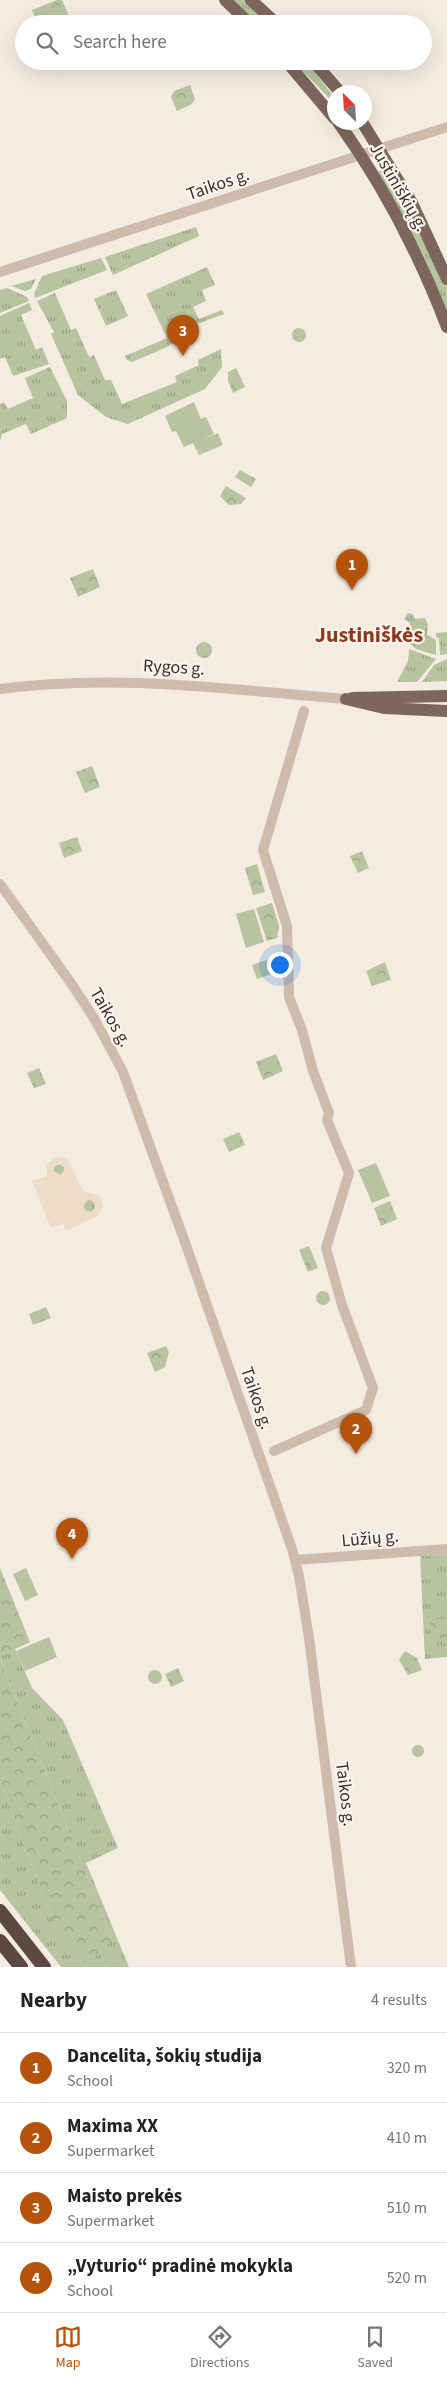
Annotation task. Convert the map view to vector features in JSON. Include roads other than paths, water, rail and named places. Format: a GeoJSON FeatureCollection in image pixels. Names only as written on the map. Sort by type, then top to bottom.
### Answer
{"type":"FeatureCollection","features":[{"type":"Feature","properties":{"kind":"highway"},"geometry":{"type":"LineString","coordinates":[[0,1911],[44,1967]]}},
{"type":"Feature","properties":{"kind":"highway"},"geometry":{"type":"LineString","coordinates":[[0,1941],[21,1967]]}},
{"type":"Feature","properties":{"kind":"main road"},"geometry":{"type":"LineString","coordinates":[[225,0],[241,15]]}},
{"type":"Feature","properties":{"kind":"main road"},"geometry":{"type":"LineString","coordinates":[[251,0],[267,15]]}},
{"type":"Feature","properties":{"kind":"main road"},"geometry":{"type":"LineString","coordinates":[[294,70],[327,110]]}},
{"type":"Feature","properties":{"kind":"main road"},"geometry":{"type":"LineString","coordinates":[[321,70],[334,85]]}},
{"type":"Feature","properties":{"kind":"main road","name":"Justiniškių g."},"geometry":{"type":"LineString","coordinates":[[344,130],[360,153],[408,236],[447,327]]}},
{"type":"Feature","properties":{"kind":"main road","name":"Justiniškių g."},"geometry":{"type":"LineString","coordinates":[[368,130],[412,203],[447,279]]}},
{"type":"Feature","properties":{"kind":"main road","name":"Rygos g."},"geometry":{"type":"LineString","coordinates":[[346,699],[365,696],[447,696]]}},
{"type":"Feature","properties":{"kind":"main road","name":"Rygos g."},"geometry":{"type":"LineString","coordinates":[[346,699],[384,708],[447,711]]}},
{"type":"Feature","properties":{"kind":"street","name":"Taikos g."},"geometry":{"type":"LineString","coordinates":[[0,272],[360,153],[447,127]]}},
{"type":"Feature","properties":{"kind":"street","name":"Rygos g."},"geometry":{"type":"LineString","coordinates":[[0,689],[41,684],[122,682],[187,684],[346,699]]}},
{"type":"Feature","properties":{"kind":"street"},"geometry":{"type":"LineString","coordinates":[[274,1451],[366,1410],[373,1388],[342,1305],[326,1248],[348,1173],[327,1120],[329,1113],[289,997],[287,926],[263,850],[304,710]]}},
{"type":"Feature","properties":{"kind":"street","name":"Taikos g."},"geometry":{"type":"LineString","coordinates":[[0,884],[73,986],[95,1020],[123,1072],[177,1218],[295,1560],[309,1638],[351,1967]]}},
{"type":"Feature","properties":{"kind":"street","name":"Lūžių g."},"geometry":{"type":"LineString","coordinates":[[295,1560],[447,1549]]}},
{"type":"Feature","properties":{"kind":"place","name":"Maisto prekės"},"geometry":{"type":"Point","coordinates":[183,356]}},
{"type":"Feature","properties":{"kind":"place","name":"Dancelita, šokių studija"},"geometry":{"type":"Point","coordinates":[352,590]}},
{"type":"Feature","properties":{"kind":"place","name":"Maxima XX"},"geometry":{"type":"Point","coordinates":[356,1454]}},
{"type":"Feature","properties":{"kind":"place","name":"„Vyturio“ pradinė mokykla"},"geometry":{"type":"Point","coordinates":[72,1559]}},
{"type":"Feature","properties":{"kind":"district","name":"Justiniškės"},"geometry":{"type":"Point","coordinates":[369,634]}}]}
